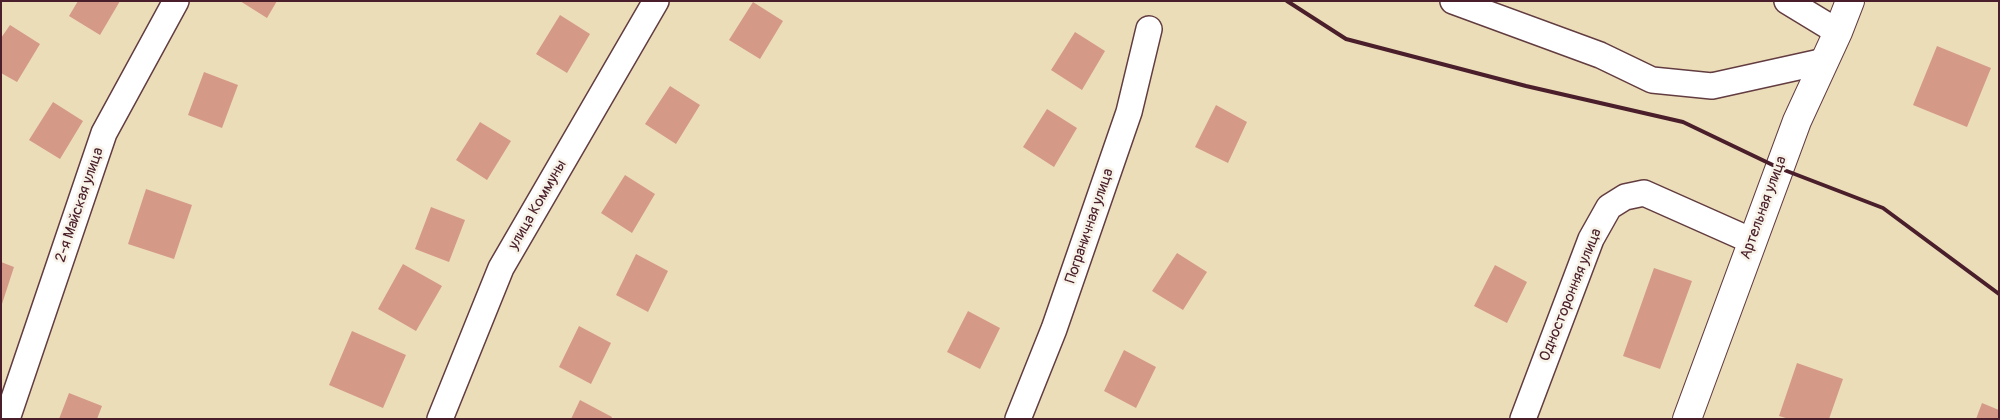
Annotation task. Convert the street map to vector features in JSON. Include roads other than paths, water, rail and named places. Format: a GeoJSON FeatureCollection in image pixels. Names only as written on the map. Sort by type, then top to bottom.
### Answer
{"type":"FeatureCollection","features":[{"type":"Feature","properties":{"kind":"main road","name":"Артельная улица"},"geometry":{"type":"LineString","coordinates":[[1687,419],[1797,121],[1838,32],[1850,1]]}},
{"type":"Feature","properties":{"kind":"street","name":"2-я Майская улица"},"geometry":{"type":"LineString","coordinates":[[7,419],[104,133],[176,1]]}},
{"type":"Feature","properties":{"kind":"street","name":"улица Коммуны"},"geometry":{"type":"LineString","coordinates":[[440,419],[501,268],[656,1]]}},
{"type":"Feature","properties":{"kind":"street"},"geometry":{"type":"LineString","coordinates":[[1453,1],[1600,54],[1652,80],[1712,86],[1825,61]]}},
{"type":"Feature","properties":{"kind":"street"},"geometry":{"type":"LineString","coordinates":[[1787,1],[1838,32]]}},
{"type":"Feature","properties":{"kind":"street","name":"Пограничная улица"},"geometry":{"type":"LineString","coordinates":[[1018,419],[1054,329],[1130,112],[1149,28]]}},
{"type":"Feature","properties":{"kind":"street","name":"Односторонняя улица"},"geometry":{"type":"LineString","coordinates":[[1523,419],[1591,239],[1609,207],[1625,197],[1644,193],[1752,241]]}},
{"type":"Feature","properties":{"kind":"railway"},"geometry":{"type":"LineString","coordinates":[[1287,1],[1346,39],[1526,86],[1683,122],[1779,168],[1883,208],[1999,294]]}}]}
